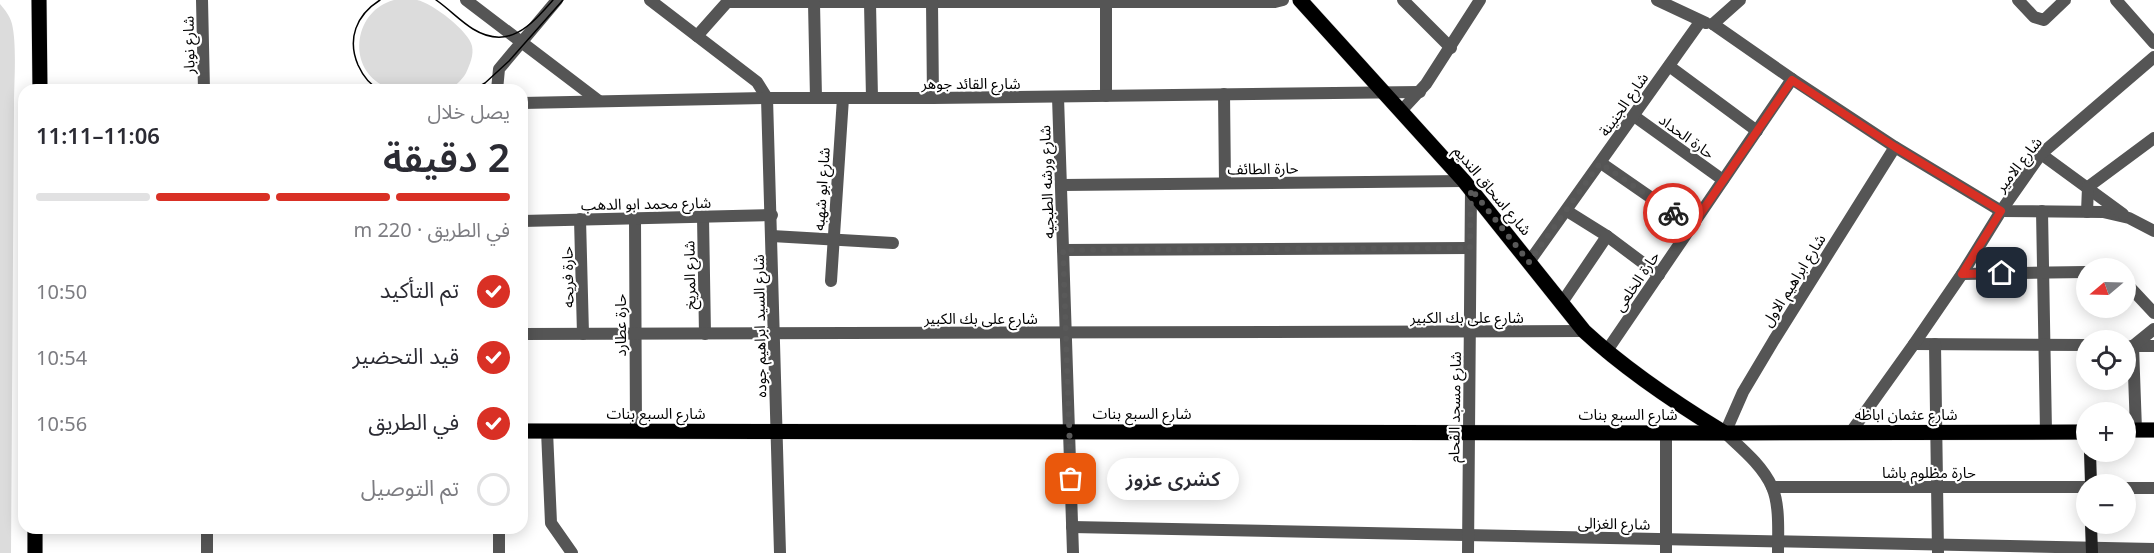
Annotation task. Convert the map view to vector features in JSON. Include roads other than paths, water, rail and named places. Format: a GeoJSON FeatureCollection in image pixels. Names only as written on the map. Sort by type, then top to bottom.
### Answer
{"type":"FeatureCollection","features":[{"type":"Feature","properties":{"kind":"main road","name":"شارع اسحاق النديم"},"geometry":{"type":"LineString","coordinates":[[1300,0],[1467,185],[1584,331],[1606,352],[1663,394],[1725,433]]}},
{"type":"Feature","properties":{"kind":"main road"},"geometry":{"type":"LineString","coordinates":[[37,4],[39,84]]}},
{"type":"Feature","properties":{"kind":"main road"},"geometry":{"type":"LineString","coordinates":[[2136,430],[2154,430]]}},
{"type":"Feature","properties":{"kind":"main road","name":"شارع السبع بنات"},"geometry":{"type":"LineString","coordinates":[[528,431],[1725,433]]}},
{"type":"Feature","properties":{"kind":"main road","name":"شارع عثمان اباظه"},"geometry":{"type":"LineString","coordinates":[[1725,433],[2076,432]]}},
{"type":"Feature","properties":{"kind":"main road"},"geometry":{"type":"LineString","coordinates":[[35,534],[35,553]]}},
{"type":"Feature","properties":{"kind":"main road"},"geometry":{"type":"LineString","coordinates":[[2091,534],[2092,551]]}},
{"type":"Feature","properties":{"kind":"street","name":"شارع نوبار"},"geometry":{"type":"LineString","coordinates":[[202,0],[204,84]]}},
{"type":"Feature","properties":{"kind":"street"},"geometry":{"type":"LineString","coordinates":[[466,0],[599,101]]}},
{"type":"Feature","properties":{"kind":"street"},"geometry":{"type":"LineString","coordinates":[[498,84],[499,69],[557,0]]}},
{"type":"Feature","properties":{"kind":"street"},"geometry":{"type":"LineString","coordinates":[[650,0],[758,82],[767,98]]}},
{"type":"Feature","properties":{"kind":"street"},"geometry":{"type":"LineString","coordinates":[[697,36],[728,1],[814,3],[1275,2],[1283,0]]}},
{"type":"Feature","properties":{"kind":"street"},"geometry":{"type":"LineString","coordinates":[[1403,0],[1451,48]]}},
{"type":"Feature","properties":{"kind":"street"},"geometry":{"type":"LineString","coordinates":[[1401,111],[1420,92],[1451,48],[1480,0]]}},
{"type":"Feature","properties":{"kind":"street"},"geometry":{"type":"LineString","coordinates":[[1657,0],[1700,22],[1713,24],[1792,80],[1895,147],[2001,211],[2103,212],[2129,218]]}},
{"type":"Feature","properties":{"kind":"street"},"geometry":{"type":"LineString","coordinates":[[1713,24],[1740,0]]}},
{"type":"Feature","properties":{"kind":"street"},"geometry":{"type":"LineString","coordinates":[[2018,0],[2039,20],[2049,17],[2065,0]]}},
{"type":"Feature","properties":{"kind":"street"},"geometry":{"type":"LineString","coordinates":[[2116,0],[2154,43]]}},
{"type":"Feature","properties":{"kind":"street"},"geometry":{"type":"LineString","coordinates":[[1106,1],[1106,96]]}},
{"type":"Feature","properties":{"kind":"street"},"geometry":{"type":"LineString","coordinates":[[863,2],[872,98]]}},
{"type":"Feature","properties":{"kind":"street"},"geometry":{"type":"LineString","coordinates":[[932,2],[933,99]]}},
{"type":"Feature","properties":{"kind":"street"},"geometry":{"type":"LineString","coordinates":[[814,3],[816,98]]}},
{"type":"Feature","properties":{"kind":"street","name":"شارع الجنينة"},"geometry":{"type":"LineString","coordinates":[[1529,262],[1568,211],[1700,22]]}},
{"type":"Feature","properties":{"kind":"street","name":"شارع الامير"},"geometry":{"type":"LineString","coordinates":[[1851,432],[1962,274],[2001,211],[2041,154],[2154,57]]}},
{"type":"Feature","properties":{"kind":"street"},"geometry":{"type":"LineString","coordinates":[[1669,66],[1757,131]]}},
{"type":"Feature","properties":{"kind":"street","name":"حارة الخلعى"},"geometry":{"type":"LineString","coordinates":[[1606,352],[1792,80]]}},
{"type":"Feature","properties":{"kind":"street","name":"شارع القائد جوهر"},"geometry":{"type":"LineString","coordinates":[[528,103],[767,98],[933,99],[1420,92]]}},
{"type":"Feature","properties":{"kind":"street"},"geometry":{"type":"LineString","coordinates":[[1224,94],[1225,183]]}},
{"type":"Feature","properties":{"kind":"street","name":"شارع ورشه الطبجيه"},"geometry":{"type":"LineString","coordinates":[[1058,97],[1073,553]]}},
{"type":"Feature","properties":{"kind":"street","name":"شارع السيد ابراهيم جوده"},"geometry":{"type":"LineString","coordinates":[[767,98],[780,553]]}},
{"type":"Feature","properties":{"kind":"street","name":"شارع ابو شهبه"},"geometry":{"type":"LineString","coordinates":[[831,281],[843,98]]}},
{"type":"Feature","properties":{"kind":"street","name":"حارة الحداد"},"geometry":{"type":"LineString","coordinates":[[1634,116],[1723,180]]}},
{"type":"Feature","properties":{"kind":"street"},"geometry":{"type":"LineString","coordinates":[[2086,212],[2088,188],[2154,138]]}},
{"type":"Feature","properties":{"kind":"street","name":"شارع ابراهيم الاول"},"geometry":{"type":"LineString","coordinates":[[1725,433],[1743,392],[1895,147]]}},
{"type":"Feature","properties":{"kind":"street"},"geometry":{"type":"LineString","coordinates":[[2041,154],[2129,218],[2153,230]]}},
{"type":"Feature","properties":{"kind":"street"},"geometry":{"type":"LineString","coordinates":[[1600,163],[1692,226]]}},
{"type":"Feature","properties":{"kind":"street","name":"حارة الطائف"},"geometry":{"type":"LineString","coordinates":[[1062,184],[1467,185]]}},
{"type":"Feature","properties":{"kind":"street","name":"شارع مسجد الفحام"},"geometry":{"type":"LineString","coordinates":[[1467,185],[1470,248],[1468,553]]}},
{"type":"Feature","properties":{"kind":"street"},"geometry":{"type":"LineString","coordinates":[[1568,211],[1607,236],[1659,275]]}},
{"type":"Feature","properties":{"kind":"street"},"geometry":{"type":"LineString","coordinates":[[2042,211],[2046,432]]}},
{"type":"Feature","properties":{"kind":"street","name":"شارع محمد ابو الدهب"},"geometry":{"type":"LineString","coordinates":[[528,221],[771,215]]}},
{"type":"Feature","properties":{"kind":"street","name":"شارع المريخ"},"geometry":{"type":"LineString","coordinates":[[703,217],[705,334]]}},
{"type":"Feature","properties":{"kind":"street","name":"حارة فريحه"},"geometry":{"type":"LineString","coordinates":[[580,219],[583,334]]}},
{"type":"Feature","properties":{"kind":"street","name":"حارة عطارد"},"geometry":{"type":"LineString","coordinates":[[635,219],[636,431]]}},
{"type":"Feature","properties":{"kind":"street"},"geometry":{"type":"LineString","coordinates":[[772,236],[893,243]]}},
{"type":"Feature","properties":{"kind":"street"},"geometry":{"type":"LineString","coordinates":[[1561,304],[1607,236]]}},
{"type":"Feature","properties":{"kind":"street"},"geometry":{"type":"LineString","coordinates":[[1063,250],[1470,248]]}},
{"type":"Feature","properties":{"kind":"street"},"geometry":{"type":"LineString","coordinates":[[1962,274],[2076,272]]}},
{"type":"Feature","properties":{"kind":"street"},"geometry":{"type":"LineString","coordinates":[[2136,294],[2154,313]]}},
{"type":"Feature","properties":{"kind":"street"},"geometry":{"type":"LineString","coordinates":[[2136,341],[2154,329]]}},
{"type":"Feature","properties":{"kind":"street","name":"شارع على بك الكبير"},"geometry":{"type":"LineString","coordinates":[[528,334],[1584,331]]}},
{"type":"Feature","properties":{"kind":"street"},"geometry":{"type":"LineString","coordinates":[[1914,344],[2076,345]]}},
{"type":"Feature","properties":{"kind":"street"},"geometry":{"type":"LineString","coordinates":[[1935,344],[1938,549]]}},
{"type":"Feature","properties":{"kind":"street"},"geometry":{"type":"LineString","coordinates":[[2136,346],[2154,346]]}},
{"type":"Feature","properties":{"kind":"street"},"geometry":{"type":"LineString","coordinates":[[547,431],[551,523],[572,553]]}},
{"type":"Feature","properties":{"kind":"street"},"geometry":{"type":"LineString","coordinates":[[1666,432],[1666,553]]}},
{"type":"Feature","properties":{"kind":"street"},"geometry":{"type":"LineString","coordinates":[[1725,433],[1761,469],[1772,487],[1776,499],[1778,548]]}},
{"type":"Feature","properties":{"kind":"street","name":"حارة مظلوم باشا"},"geometry":{"type":"LineString","coordinates":[[1772,487],[2076,488]]}},
{"type":"Feature","properties":{"kind":"street"},"geometry":{"type":"LineString","coordinates":[[2136,488],[2154,488]]}},
{"type":"Feature","properties":{"kind":"street","name":"شارع الغزالى"},"geometry":{"type":"LineString","coordinates":[[1072,527],[1666,540],[1778,548],[2092,551],[2154,549]]}},
{"type":"Feature","properties":{"kind":"street"},"geometry":{"type":"LineString","coordinates":[[207,534],[207,553]]}},
{"type":"Feature","properties":{"kind":"street"},"geometry":{"type":"LineString","coordinates":[[499,534],[499,553]]}},
{"type":"Feature","properties":{"kind":"tram line"},"geometry":{"type":"LineString","coordinates":[[371,84],[358,65],[353,46],[360,20],[380,0]]}},
{"type":"Feature","properties":{"kind":"tram line"},"geometry":{"type":"LineString","coordinates":[[436,0],[473,29],[498,37],[508,36],[528,26],[553,0]]}},
{"type":"Feature","properties":{"kind":"tram line"},"geometry":{"type":"LineString","coordinates":[[483,84],[509,61],[563,0]]}},
{"type":"Feature","properties":{"kind":"place","name":"كشرى عزوز"},"geometry":{"type":"Point","coordinates":[1071,479]}}]}
